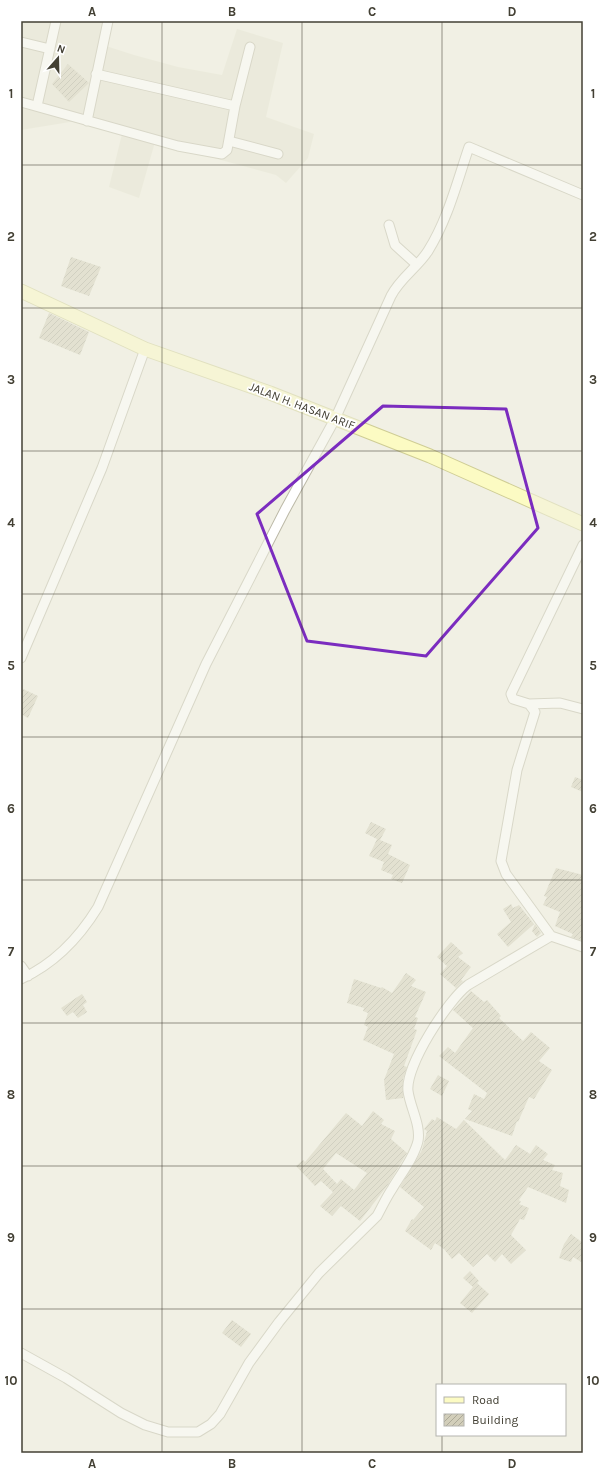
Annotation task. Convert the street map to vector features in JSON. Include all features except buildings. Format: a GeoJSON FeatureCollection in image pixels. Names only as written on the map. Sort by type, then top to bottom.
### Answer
{"type":"FeatureCollection","features":[{"type":"Feature","properties":{"kind":"main road","name":"JALAN H. HASAN ARIF"},"geometry":{"type":"LineString","coordinates":[[21,291],[145,349],[304,406],[430,456],[583,524]]}},
{"type":"Feature","properties":{"kind":"street"},"geometry":{"type":"LineString","coordinates":[[38,106],[56,21]]}},
{"type":"Feature","properties":{"kind":"street"},"geometry":{"type":"LineString","coordinates":[[87,121],[108,21]]}},
{"type":"Feature","properties":{"kind":"street"},"geometry":{"type":"LineString","coordinates":[[21,42],[50,49]]}},
{"type":"Feature","properties":{"kind":"street"},"geometry":{"type":"LineString","coordinates":[[21,102],[178,146],[219,154],[226,152],[235,106],[250,47]]}},
{"type":"Feature","properties":{"kind":"street"},"geometry":{"type":"LineString","coordinates":[[96,74],[235,106]]}},
{"type":"Feature","properties":{"kind":"street"},"geometry":{"type":"LineString","coordinates":[[229,141],[278,154]]}},
{"type":"Feature","properties":{"kind":"street"},"geometry":{"type":"LineString","coordinates":[[23,972],[51,962],[79,936],[98,907],[206,664],[397,286],[428,252],[443,221],[469,147],[583,195]]}},
{"type":"Feature","properties":{"kind":"street"},"geometry":{"type":"LineString","coordinates":[[389,225],[395,245],[416,264]]}},
{"type":"Feature","properties":{"kind":"street"},"geometry":{"type":"LineString","coordinates":[[21,658],[102,468],[145,349]]}},
{"type":"Feature","properties":{"kind":"street"},"geometry":{"type":"LineString","coordinates":[[583,545],[511,694],[513,699],[529,704],[560,704],[583,709]]}},
{"type":"Feature","properties":{"kind":"street"},"geometry":{"type":"LineString","coordinates":[[529,704],[535,712],[517,770],[501,861],[506,874],[551,936],[583,947]]}},
{"type":"Feature","properties":{"kind":"street"},"geometry":{"type":"LineString","coordinates":[[21,1352],[66,1378],[121,1413],[145,1425],[168,1432],[192,1433],[198,1432],[211,1424],[220,1414],[249,1363],[279,1322],[319,1273],[377,1216],[384,1205],[418,1141],[417,1124],[408,1091],[410,1075],[426,1039],[450,1004],[468,985],[551,936]]}},
{"type":"Feature","properties":{"kind":"highlighted area"},"geometry":{"type":"Polygon","coordinates":[[[383,406],[506,409],[538,528],[426,656],[307,641],[257,514],[383,406]]]}},
{"type":"Feature","properties":{"kind":"shaded area"},"geometry":{"type":"Polygon","coordinates":[[[21,21],[110,21],[106,46],[178,67],[222,75],[237,29],[283,43],[266,117],[314,134],[308,158],[286,183],[276,175],[155,142],[139,198],[109,187],[122,134],[76,121],[21,130],[21,21]]]}}]}
